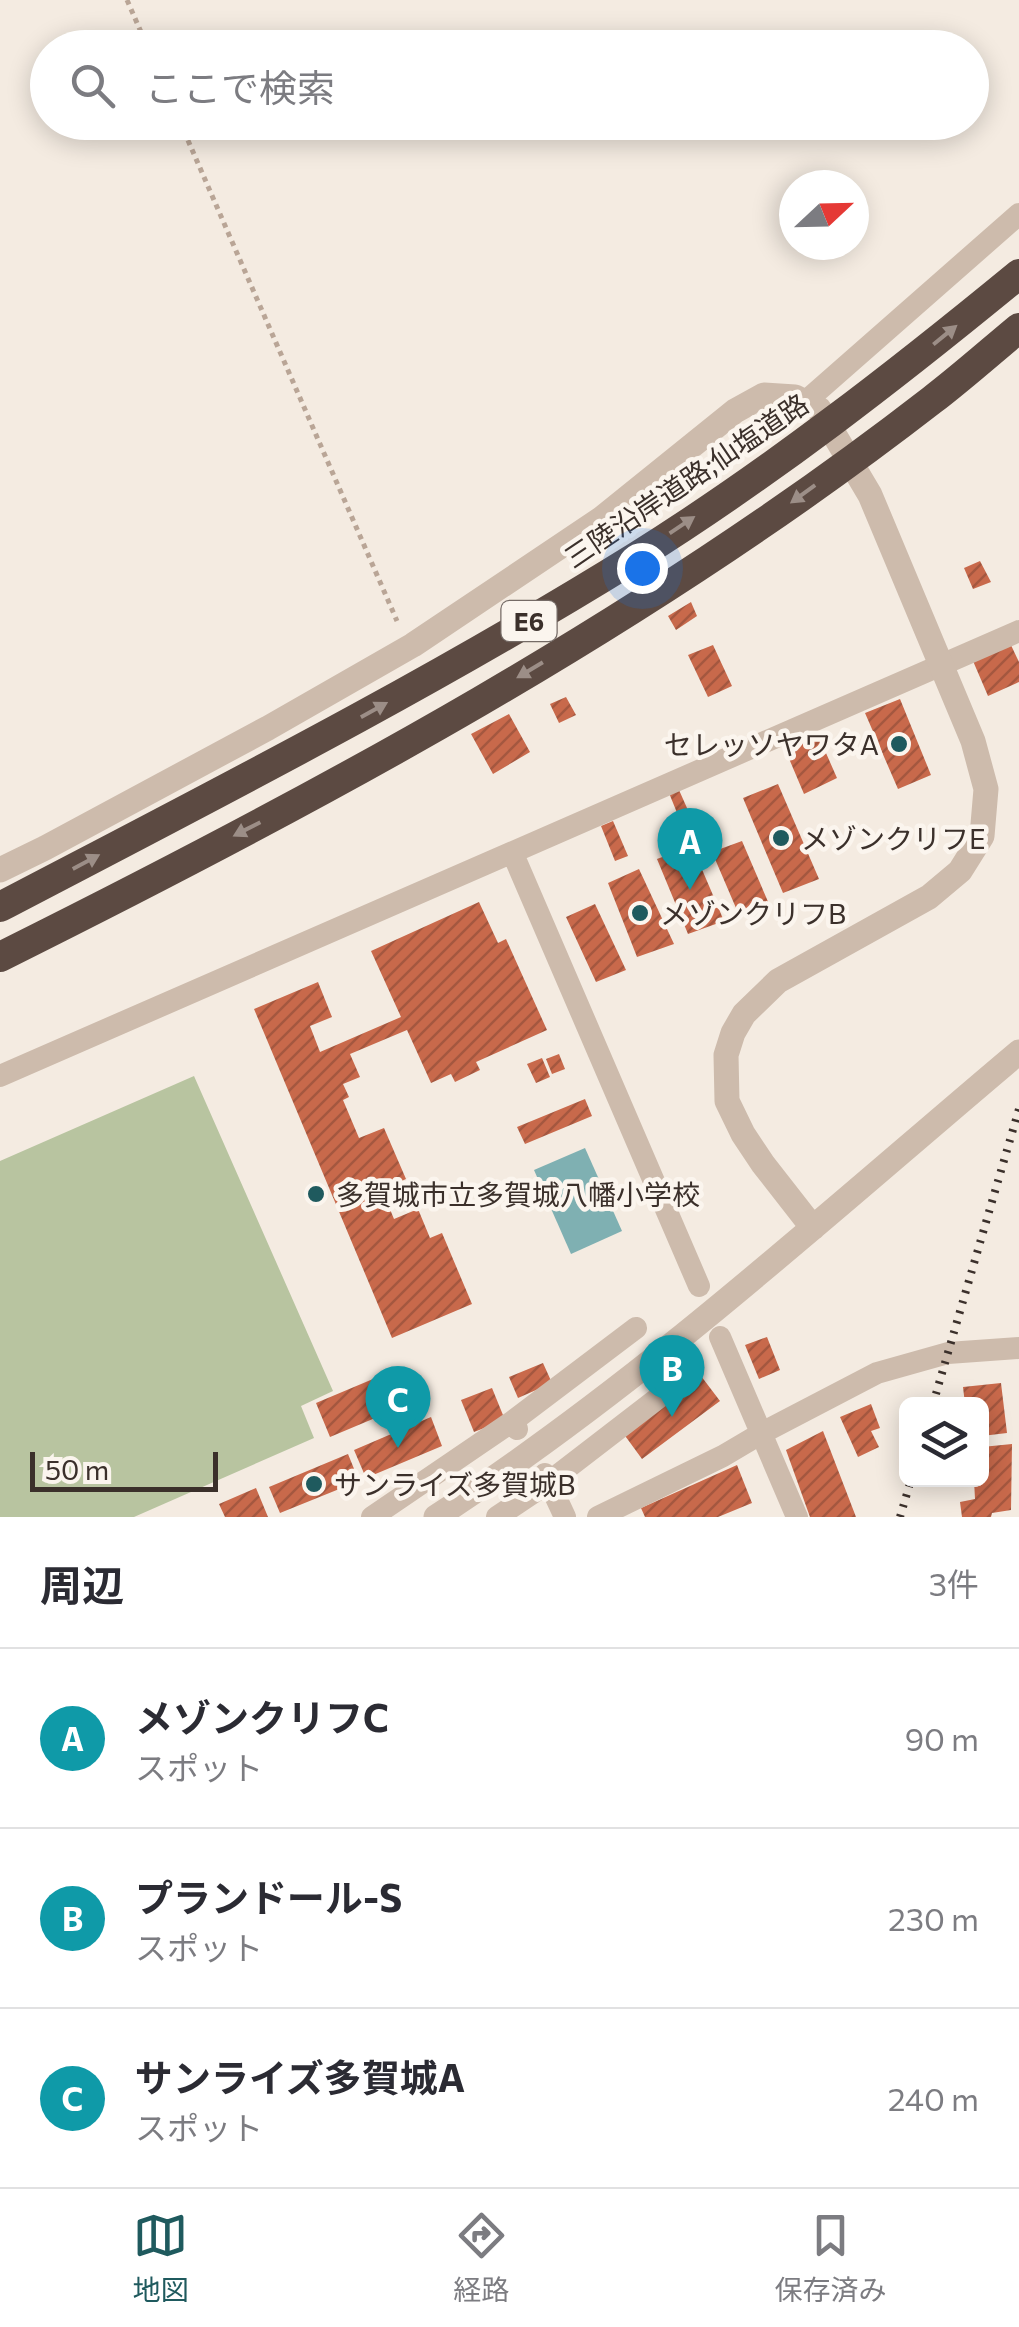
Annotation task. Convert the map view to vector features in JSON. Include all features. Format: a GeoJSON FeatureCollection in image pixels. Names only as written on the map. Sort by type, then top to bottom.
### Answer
{"type":"FeatureCollection","features":[{"type":"Feature","properties":{"kind":"highway","name":"三陸沿岸道路;仙塩道路"},"geometry":{"type":"LineString","coordinates":[[0,908],[294,754],[460,662],[639,555],[774,464],[906,367],[1019,274]]}},
{"type":"Feature","properties":{"kind":"highway","name":"E6"},"geometry":{"type":"LineString","coordinates":[[0,957],[338,782],[661,590],[797,498],[932,399],[1019,328]]}},
{"type":"Feature","properties":{"kind":"street"},"geometry":{"type":"LineString","coordinates":[[805,402],[1019,214]]}},
{"type":"Feature","properties":{"kind":"street"},"geometry":{"type":"LineString","coordinates":[[0,870],[268,728],[413,645],[601,519],[735,412],[764,395],[795,397],[819,409],[870,495],[973,741],[986,788],[982,836],[960,871],[929,897],[778,981],[744,1014],[733,1033],[726,1056],[727,1101],[763,1164],[813,1228]]}},
{"type":"Feature","properties":{"kind":"street"},"geometry":{"type":"LineString","coordinates":[[0,1076],[1019,631]]}},
{"type":"Feature","properties":{"kind":"street"},"geometry":{"type":"LineString","coordinates":[[512,854],[699,1286]]}},
{"type":"Feature","properties":{"kind":"street"},"geometry":{"type":"LineString","coordinates":[[436,1517],[548,1440],[642,1368],[1019,1052]]}},
{"type":"Feature","properties":{"kind":"street"},"geometry":{"type":"LineString","coordinates":[[372,1517],[515,1425],[636,1328]]}},
{"type":"Feature","properties":{"kind":"street"},"geometry":{"type":"LineString","coordinates":[[720,1337],[797,1517]]}},
{"type":"Feature","properties":{"kind":"street"},"geometry":{"type":"LineString","coordinates":[[598,1517],[724,1456],[878,1373],[948,1353],[1019,1348]]}},
{"type":"Feature","properties":{"kind":"street"},"geometry":{"type":"LineString","coordinates":[[497,1517],[688,1375]]}},
{"type":"Feature","properties":{"kind":"street"},"geometry":{"type":"LineString","coordinates":[[547,1478],[565,1517]]}},
{"type":"Feature","properties":{"kind":"path"},"geometry":{"type":"LineString","coordinates":[[127,0],[140,30]]}},
{"type":"Feature","properties":{"kind":"path"},"geometry":{"type":"LineString","coordinates":[[188,140],[397,621]]}},
{"type":"Feature","properties":{"kind":"green space"},"geometry":{"type":"Polygon","coordinates":[[[194,1076],[333,1391],[301,1406],[314,1438],[134,1517],[0,1517],[0,1161],[194,1076]]]}},
{"type":"Feature","properties":{"kind":"water"},"geometry":{"type":"Polygon","coordinates":[[[585,1148],[622,1231],[571,1254],[534,1170],[585,1148]]]}},
{"type":"Feature","properties":{"kind":"building"},"geometry":{"type":"Polygon","coordinates":[[[980,561],[991,582],[973,589],[964,568],[980,561]]]}},
{"type":"Feature","properties":{"kind":"building"},"geometry":{"type":"Polygon","coordinates":[[[691,602],[697,616],[676,630],[668,616],[691,602]]]}},
{"type":"Feature","properties":{"kind":"building"},"geometry":{"type":"Polygon","coordinates":[[[1010,643],[1019,662],[1019,682],[988,696],[973,661],[1010,643]]]}},
{"type":"Feature","properties":{"kind":"building"},"geometry":{"type":"Polygon","coordinates":[[[713,645],[732,686],[708,697],[688,655],[713,645]]]}},
{"type":"Feature","properties":{"kind":"building"},"geometry":{"type":"Polygon","coordinates":[[[566,697],[576,715],[559,723],[550,704],[566,697]]]}},
{"type":"Feature","properties":{"kind":"building","name":"セレッソヤワタA"},"geometry":{"type":"Polygon","coordinates":[[[900,699],[931,775],[898,789],[865,713],[900,699]]]}},
{"type":"Feature","properties":{"kind":"building"},"geometry":{"type":"Polygon","coordinates":[[[509,714],[530,752],[493,774],[471,734],[509,714]]]}},
{"type":"Feature","properties":{"kind":"building"},"geometry":{"type":"Polygon","coordinates":[[[815,728],[837,778],[804,794],[782,742],[815,728]]]}},
{"type":"Feature","properties":{"kind":"building","name":"メゾンクリフE"},"geometry":{"type":"Polygon","coordinates":[[[778,784],[819,879],[783,893],[743,798],[778,784]]]}},
{"type":"Feature","properties":{"kind":"building"},"geometry":{"type":"Polygon","coordinates":[[[679,790],[695,826],[684,830],[669,793],[679,790]]]}},
{"type":"Feature","properties":{"kind":"building"},"geometry":{"type":"Polygon","coordinates":[[[613,821],[628,856],[615,861],[601,826],[613,821]]]}},
{"type":"Feature","properties":{"kind":"building"},"geometry":{"type":"Polygon","coordinates":[[[742,841],[769,904],[739,915],[712,852],[742,841]]]}},
{"type":"Feature","properties":{"kind":"building"},"geometry":{"type":"Polygon","coordinates":[[[692,846],[724,921],[688,934],[657,859],[692,846]]]}},
{"type":"Feature","properties":{"kind":"building","name":"メゾンクリフB"},"geometry":{"type":"Polygon","coordinates":[[[639,869],[674,944],[637,957],[608,883],[639,869]]]}},
{"type":"Feature","properties":{"kind":"building"},"geometry":{"type":"Polygon","coordinates":[[[479,902],[498,943],[506,939],[547,1030],[476,1062],[480,1070],[455,1082],[451,1074],[431,1083],[407,1030],[350,1054],[360,1077],[343,1084],[349,1097],[343,1100],[359,1138],[384,1128],[406,1179],[382,1190],[394,1219],[418,1209],[430,1238],[442,1233],[472,1304],[392,1338],[254,1009],[318,982],[332,1017],[310,1026],[320,1052],[401,1017],[371,951],[479,902]]]}},
{"type":"Feature","properties":{"kind":"building"},"geometry":{"type":"Polygon","coordinates":[[[595,904],[626,970],[596,982],[566,917],[595,904]]]}},
{"type":"Feature","properties":{"kind":"building"},"geometry":{"type":"Polygon","coordinates":[[[559,1054],[565,1069],[552,1074],[546,1059],[559,1054]]]}},
{"type":"Feature","properties":{"kind":"building"},"geometry":{"type":"Polygon","coordinates":[[[542,1058],[550,1077],[536,1083],[527,1064],[542,1058]]]}},
{"type":"Feature","properties":{"kind":"building"},"geometry":{"type":"Polygon","coordinates":[[[585,1099],[592,1116],[525,1144],[517,1127],[585,1099]]]}},
{"type":"Feature","properties":{"kind":"building"},"geometry":{"type":"Polygon","coordinates":[[[767,1337],[780,1370],[759,1379],[745,1345],[767,1337]]]}},
{"type":"Feature","properties":{"kind":"building"},"geometry":{"type":"Polygon","coordinates":[[[543,1363],[552,1383],[518,1398],[509,1377],[543,1363]]]}},
{"type":"Feature","properties":{"kind":"building"},"geometry":{"type":"Polygon","coordinates":[[[701,1376],[720,1401],[642,1459],[623,1433],[701,1376]]]}},
{"type":"Feature","properties":{"kind":"building"},"geometry":{"type":"Polygon","coordinates":[[[373,1379],[387,1413],[330,1437],[316,1403],[373,1379]]]}},
{"type":"Feature","properties":{"kind":"building"},"geometry":{"type":"Polygon","coordinates":[[[411,1379],[418,1399],[396,1407],[388,1388],[411,1379]]]}},
{"type":"Feature","properties":{"kind":"building"},"geometry":{"type":"Polygon","coordinates":[[[1001,1383],[1007,1433],[989,1435],[989,1397],[964,1397],[963,1387],[1001,1383]]]}},
{"type":"Feature","properties":{"kind":"building"},"geometry":{"type":"Polygon","coordinates":[[[492,1388],[505,1420],[474,1432],[461,1400],[492,1388]]]}},
{"type":"Feature","properties":{"kind":"building"},"geometry":{"type":"Polygon","coordinates":[[[871,1404],[880,1428],[871,1431],[879,1447],[858,1457],[840,1417],[871,1404]]]}},
{"type":"Feature","properties":{"kind":"building"},"geometry":{"type":"Polygon","coordinates":[[[431,1417],[442,1446],[366,1478],[354,1450],[431,1417]]]}},
{"type":"Feature","properties":{"kind":"building"},"geometry":{"type":"Polygon","coordinates":[[[823,1431],[856,1517],[810,1517],[786,1450],[823,1431]]]}},
{"type":"Feature","properties":{"kind":"building"},"geometry":{"type":"Polygon","coordinates":[[[1012,1444],[1011,1510],[992,1513],[991,1517],[962,1517],[960,1502],[975,1499],[974,1487],[989,1487],[989,1446],[1012,1444]]]}},
{"type":"Feature","properties":{"kind":"building","name":"サンライズ多賀城B"},"geometry":{"type":"Polygon","coordinates":[[[348,1454],[359,1481],[280,1513],[269,1487],[348,1454]]]}},
{"type":"Feature","properties":{"kind":"building"},"geometry":{"type":"Polygon","coordinates":[[[737,1465],[752,1503],[718,1517],[645,1517],[641,1508],[737,1465]]]}},
{"type":"Feature","properties":{"kind":"building"},"geometry":{"type":"Polygon","coordinates":[[[256,1488],[268,1517],[225,1517],[219,1504],[256,1488]]]}},
{"type":"Feature","properties":{"kind":"railway"},"geometry":{"type":"LineString","coordinates":[[935,1397],[1019,1109]]}},
{"type":"Feature","properties":{"kind":"railway"},"geometry":{"type":"LineString","coordinates":[[900,1517],[909,1487]]}},
{"type":"Feature","properties":{"kind":"place","name":"セレッソヤワタA"},"geometry":{"type":"Point","coordinates":[899,744]}},
{"type":"Feature","properties":{"kind":"place","name":"メゾンクリフE"},"geometry":{"type":"Point","coordinates":[781,838]}},
{"type":"Feature","properties":{"kind":"place","name":"メゾンクリフC"},"geometry":{"type":"Point","coordinates":[690,890]}},
{"type":"Feature","properties":{"kind":"place","name":"メゾンクリフB"},"geometry":{"type":"Point","coordinates":[640,913]}},
{"type":"Feature","properties":{"kind":"place","name":"多賀城市立多賀城八幡小学校"},"geometry":{"type":"Point","coordinates":[316,1194]}},
{"type":"Feature","properties":{"kind":"place","name":"プランドール-S"},"geometry":{"type":"Point","coordinates":[672,1417]}},
{"type":"Feature","properties":{"kind":"place","name":"サンライズ多賀城A"},"geometry":{"type":"Point","coordinates":[398,1448]}},
{"type":"Feature","properties":{"kind":"place","name":"サンライズ多賀城B"},"geometry":{"type":"Point","coordinates":[314,1484]}}]}
